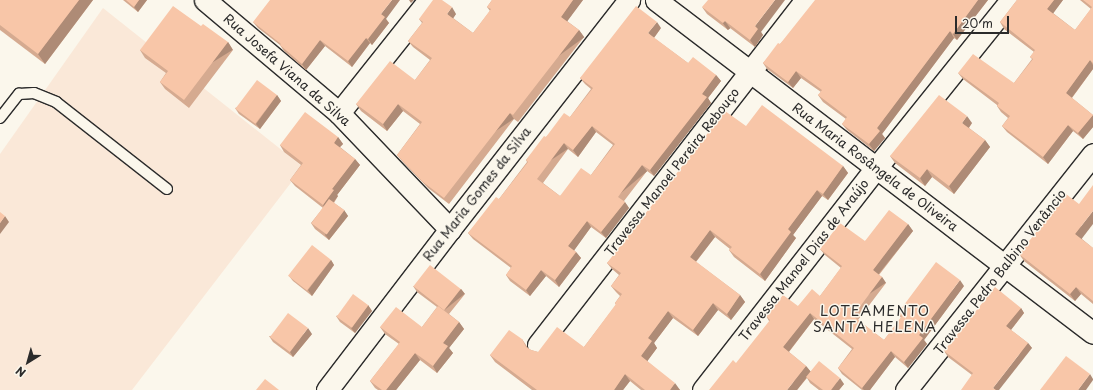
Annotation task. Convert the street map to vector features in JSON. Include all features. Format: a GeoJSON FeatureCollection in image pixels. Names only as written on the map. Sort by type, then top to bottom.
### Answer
{"type":"FeatureCollection","features":[{"type":"Feature","properties":{"kind":"street"},"geometry":{"type":"LineString","coordinates":[[339,113],[429,0]]}},
{"type":"Feature","properties":{"kind":"street","name":"Rua Maria Gomes da Silva"},"geometry":{"type":"LineString","coordinates":[[327,390],[450,229],[629,0]]}},
{"type":"Feature","properties":{"kind":"street","name":"Rua Maria Rosângela de Oliveira"},"geometry":{"type":"LineString","coordinates":[[656,0],[1093,333]]}},
{"type":"Feature","properties":{"kind":"street","name":"Travessa Manoel Pereira Rebouço"},"geometry":{"type":"LineString","coordinates":[[538,345],[806,0]]}},
{"type":"Feature","properties":{"kind":"street","name":"Travessa Manoel Dias de Araújo"},"geometry":{"type":"LineString","coordinates":[[703,390],[876,168],[1011,0]]}},
{"type":"Feature","properties":{"kind":"street","name":"Rua Josefa Viana da Silva"},"geometry":{"type":"LineString","coordinates":[[214,3],[339,113],[450,229]]}},
{"type":"Feature","properties":{"kind":"street","name":"Travessa Pedro Balbino Venâncio"},"geometry":{"type":"LineString","coordinates":[[906,390],[1093,154]]}},
{"type":"Feature","properties":{"kind":"lane"},"geometry":{"type":"LineString","coordinates":[[0,118],[19,94],[34,93],[56,102],[167,189]]}},
{"type":"Feature","properties":{"kind":"shaded area"},"geometry":{"type":"Polygon","coordinates":[[[103,8],[303,167],[132,390],[0,390],[0,154],[103,8]]]}},
{"type":"Feature","properties":{"kind":"building"},"geometry":{"type":"Polygon","coordinates":[[[0,0],[79,0],[38,54],[0,25],[0,0]]]}},
{"type":"Feature","properties":{"kind":"building"},"geometry":{"type":"Polygon","coordinates":[[[126,0],[139,0],[134,7],[126,0]]]}},
{"type":"Feature","properties":{"kind":"building"},"geometry":{"type":"Polygon","coordinates":[[[270,0],[392,0],[381,14],[385,17],[348,61],[320,40],[302,64],[280,45],[281,44],[253,22],[270,0]]]}},
{"type":"Feature","properties":{"kind":"building"},"geometry":{"type":"Polygon","coordinates":[[[433,0],[442,0],[452,7],[447,14],[473,33],[491,9],[487,7],[492,0],[573,0],[561,17],[579,30],[513,115],[510,113],[444,198],[423,182],[397,155],[422,122],[398,104],[383,124],[356,104],[390,61],[415,80],[432,58],[408,41],[423,22],[419,19],[433,0]]]}},
{"type":"Feature","properties":{"kind":"building"},"geometry":{"type":"Polygon","coordinates":[[[708,0],[775,0],[755,26],[758,29],[750,40],[725,21],[723,23],[702,7],[708,0]]]}},
{"type":"Feature","properties":{"kind":"building"},"geometry":{"type":"Polygon","coordinates":[[[815,0],[978,0],[953,34],[950,31],[877,128],[880,131],[869,144],[842,124],[847,117],[818,95],[822,90],[796,71],[788,82],[763,63],[815,0]]]}},
{"type":"Feature","properties":{"kind":"building"},"geometry":{"type":"Polygon","coordinates":[[[1017,0],[1054,0],[1047,9],[1075,30],[1092,7],[1083,0],[1093,0],[1093,63],[1090,60],[1066,93],[1093,115],[1078,133],[1068,125],[1043,157],[1002,126],[1010,116],[997,106],[999,103],[958,73],[973,54],[1014,83],[1033,59],[1030,57],[1035,50],[1000,22],[1017,0]]]}},
{"type":"Feature","properties":{"kind":"building"},"geometry":{"type":"Polygon","coordinates":[[[173,6],[201,26],[203,24],[228,42],[184,100],[160,82],[168,71],[140,50],[173,6]]]}},
{"type":"Feature","properties":{"kind":"building"},"geometry":{"type":"Polygon","coordinates":[[[636,6],[657,22],[648,33],[688,63],[693,57],[716,75],[702,94],[707,97],[650,170],[642,165],[618,197],[625,202],[601,232],[587,221],[568,246],[576,252],[555,280],[541,270],[526,290],[506,275],[512,266],[468,233],[496,197],[499,199],[528,162],[526,160],[544,136],[546,137],[564,113],[570,117],[593,88],[580,78],[636,6]],[[592,126],[573,150],[564,143],[537,179],[560,196],[581,168],[591,175],[615,144],[592,126]]]}},
{"type":"Feature","properties":{"kind":"building"},"geometry":{"type":"Polygon","coordinates":[[[257,80],[277,95],[255,124],[235,109],[257,80]]]}},
{"type":"Feature","properties":{"kind":"building"},"geometry":{"type":"Polygon","coordinates":[[[939,95],[967,116],[962,123],[985,140],[949,186],[927,169],[920,178],[890,156],[939,95]]]}},
{"type":"Feature","properties":{"kind":"building"},"geometry":{"type":"Polygon","coordinates":[[[762,105],[843,166],[823,194],[817,190],[788,229],[791,232],[760,274],[729,250],[732,247],[710,230],[690,257],[740,295],[727,314],[713,303],[693,330],[668,311],[648,338],[652,341],[641,356],[675,383],[670,390],[645,390],[625,374],[614,390],[537,390],[490,355],[509,330],[522,339],[526,347],[538,352],[557,327],[584,347],[622,294],[611,286],[621,273],[607,263],[725,111],[746,126],[762,105]]]}},
{"type":"Feature","properties":{"kind":"building"},"geometry":{"type":"Polygon","coordinates":[[[305,112],[338,137],[334,143],[355,159],[332,189],[334,190],[323,205],[290,180],[303,163],[280,145],[305,112]]]}},
{"type":"Feature","properties":{"kind":"building"},"geometry":{"type":"Polygon","coordinates":[[[1093,185],[1093,211],[1075,234],[1093,248],[1093,301],[1076,287],[1070,294],[1019,254],[1066,194],[1079,204],[1093,185]]]}},
{"type":"Feature","properties":{"kind":"building"},"geometry":{"type":"Polygon","coordinates":[[[329,199],[344,210],[327,234],[311,223],[329,199]]]}},
{"type":"Feature","properties":{"kind":"building"},"geometry":{"type":"Polygon","coordinates":[[[889,210],[908,224],[873,270],[882,277],[853,316],[884,340],[902,316],[898,313],[936,262],[960,280],[919,335],[923,338],[904,362],[891,351],[862,388],[838,368],[854,348],[810,313],[783,347],[806,366],[787,390],[709,390],[733,360],[736,363],[770,320],[766,316],[783,295],[798,306],[812,289],[820,296],[842,266],[820,249],[840,223],[865,241],[889,210]]]}},
{"type":"Feature","properties":{"kind":"building"},"geometry":{"type":"Polygon","coordinates":[[[0,212],[5,216],[0,223],[0,212]]]}},
{"type":"Feature","properties":{"kind":"building"},"geometry":{"type":"Polygon","coordinates":[[[312,245],[331,260],[307,291],[288,276],[312,245]]]}},
{"type":"Feature","properties":{"kind":"building"},"geometry":{"type":"Polygon","coordinates":[[[430,265],[461,289],[444,310],[413,286],[430,265]]]}},
{"type":"Feature","properties":{"kind":"building"},"geometry":{"type":"Polygon","coordinates":[[[995,287],[1021,308],[1006,326],[1028,343],[993,388],[996,390],[961,390],[973,373],[944,351],[995,287]]]}},
{"type":"Feature","properties":{"kind":"building"},"geometry":{"type":"Polygon","coordinates":[[[353,294],[368,305],[352,328],[337,317],[353,294]]]}},
{"type":"Feature","properties":{"kind":"building"},"geometry":{"type":"Polygon","coordinates":[[[438,306],[459,322],[443,343],[448,346],[433,366],[415,353],[386,390],[382,390],[370,381],[400,342],[380,327],[396,307],[422,327],[438,306]]]}},
{"type":"Feature","properties":{"kind":"building"},"geometry":{"type":"Polygon","coordinates":[[[288,313],[308,328],[290,352],[270,337],[288,313]]]}},
{"type":"Feature","properties":{"kind":"building"},"geometry":{"type":"Polygon","coordinates":[[[1066,356],[1090,374],[1078,390],[1040,390],[1066,356]]]}},
{"type":"Feature","properties":{"kind":"building"},"geometry":{"type":"Polygon","coordinates":[[[819,361],[840,378],[831,390],[823,390],[806,377],[819,361]]]}},
{"type":"Feature","properties":{"kind":"building"},"geometry":{"type":"Polygon","coordinates":[[[265,379],[279,390],[256,390],[265,379]]]}},
{"type":"Feature","properties":{"kind":"district","name":"LOTEAMENTO SANTA HELENA"},"geometry":{"type":"Point","coordinates":[875,320]}}]}
